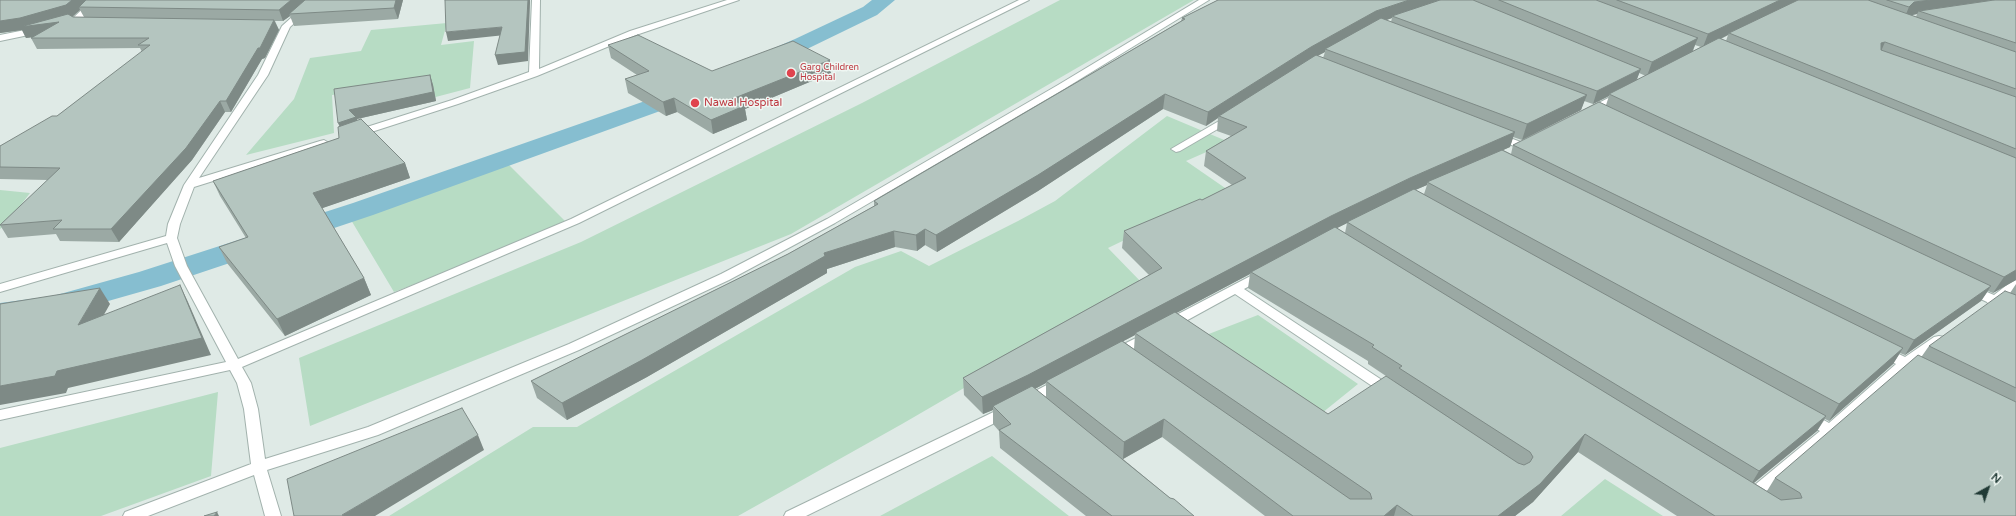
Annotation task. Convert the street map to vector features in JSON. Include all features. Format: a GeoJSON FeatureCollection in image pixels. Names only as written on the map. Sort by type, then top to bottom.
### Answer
{"type":"FeatureCollection","features":[{"type":"Feature","properties":{"kind":"street"},"geometry":{"type":"LineString","coordinates":[[96,24],[78,23],[72,21],[97,0]]}},
{"type":"Feature","properties":{"kind":"street"},"geometry":{"type":"LineString","coordinates":[[273,516],[259,468],[251,409],[244,383],[182,266],[172,238],[174,224],[189,185],[263,75],[282,26],[316,0]]}},
{"type":"Feature","properties":{"kind":"street"},"geometry":{"type":"LineString","coordinates":[[534,74],[536,0]]}},
{"type":"Feature","properties":{"kind":"street"},"geometry":{"type":"LineString","coordinates":[[349,136],[455,102],[534,74],[633,33],[735,0]]}},
{"type":"Feature","properties":{"kind":"street"},"geometry":{"type":"LineString","coordinates":[[0,415],[235,364],[575,221],[1025,0]]}},
{"type":"Feature","properties":{"kind":"street"},"geometry":{"type":"LineString","coordinates":[[132,516],[259,468],[373,431],[574,347],[725,277],[838,217],[1062,87],[1206,0]]}},
{"type":"Feature","properties":{"kind":"street"},"geometry":{"type":"LineString","coordinates":[[0,38],[48,28]]}},
{"type":"Feature","properties":{"kind":"street"},"geometry":{"type":"LineString","coordinates":[[1579,116],[1634,88]]}},
{"type":"Feature","properties":{"kind":"street"},"geometry":{"type":"LineString","coordinates":[[1578,103],[1608,116]]}},
{"type":"Feature","properties":{"kind":"street"},"geometry":{"type":"LineString","coordinates":[[1176,149],[1239,112]]}},
{"type":"Feature","properties":{"kind":"street"},"geometry":{"type":"LineString","coordinates":[[1487,132],[1526,144],[1510,152]]}},
{"type":"Feature","properties":{"kind":"street"},"geometry":{"type":"LineString","coordinates":[[189,185],[334,140]]}},
{"type":"Feature","properties":{"kind":"street"},"geometry":{"type":"LineString","coordinates":[[0,288],[172,238]]}},
{"type":"Feature","properties":{"kind":"street"},"geometry":{"type":"LineString","coordinates":[[1102,361],[1270,270]]}},
{"type":"Feature","properties":{"kind":"street"},"geometry":{"type":"LineString","coordinates":[[1959,284],[2016,311]]}},
{"type":"Feature","properties":{"kind":"street"},"geometry":{"type":"LineString","coordinates":[[1982,310],[2016,284]]}},
{"type":"Feature","properties":{"kind":"street"},"geometry":{"type":"LineString","coordinates":[[1236,289],[1400,397]]}},
{"type":"Feature","properties":{"kind":"street"},"geometry":{"type":"LineString","coordinates":[[1750,496],[1830,430],[1906,363],[1950,332]]}},
{"type":"Feature","properties":{"kind":"street"},"geometry":{"type":"LineString","coordinates":[[1871,346],[1933,377]]}},
{"type":"Feature","properties":{"kind":"street"},"geometry":{"type":"LineString","coordinates":[[1122,350],[1135,359]]}},
{"type":"Feature","properties":{"kind":"street"},"geometry":{"type":"LineString","coordinates":[[792,516],[1068,379]]}},
{"type":"Feature","properties":{"kind":"street"},"geometry":{"type":"LineString","coordinates":[[1033,397],[1046,407]]}},
{"type":"Feature","properties":{"kind":"street"},"geometry":{"type":"LineString","coordinates":[[1795,411],[1830,430]]}},
{"type":"Feature","properties":{"kind":"street"},"geometry":{"type":"LineString","coordinates":[[1736,488],[1763,504]]}},
{"type":"Feature","properties":{"kind":"green space"},"geometry":{"type":"Polygon","coordinates":[[[1060,0],[1194,0],[791,234],[310,426],[299,358],[581,242],[862,103],[1060,0]]]}},
{"type":"Feature","properties":{"kind":"green space"},"geometry":{"type":"Polygon","coordinates":[[[447,23],[441,45],[474,41],[470,88],[428,99],[428,83],[332,95],[334,133],[246,155],[294,99],[310,58],[361,51],[371,30],[447,23]]]}},
{"type":"Feature","properties":{"kind":"green space"},"geometry":{"type":"Polygon","coordinates":[[[1167,116],[1229,142],[1186,161],[1228,190],[1108,248],[1143,284],[902,424],[738,516],[389,516],[533,427],[577,427],[855,267],[901,251],[929,266],[1018,221],[1055,201],[1167,116]]]}},
{"type":"Feature","properties":{"kind":"green space"},"geometry":{"type":"Polygon","coordinates":[[[509,165],[569,225],[394,292],[351,220],[509,165]]]}},
{"type":"Feature","properties":{"kind":"green space"},"geometry":{"type":"Polygon","coordinates":[[[0,190],[30,193],[8,222],[0,229],[0,190]]]}},
{"type":"Feature","properties":{"kind":"green space"},"geometry":{"type":"Polygon","coordinates":[[[1258,315],[1358,384],[1317,417],[1201,337],[1258,315]]]}},
{"type":"Feature","properties":{"kind":"green space"},"geometry":{"type":"Polygon","coordinates":[[[218,392],[211,476],[101,516],[0,516],[0,448],[218,392]]]}},
{"type":"Feature","properties":{"kind":"green space"},"geometry":{"type":"Polygon","coordinates":[[[992,456],[1069,516],[880,516],[992,456]]]}},
{"type":"Feature","properties":{"kind":"green space"},"geometry":{"type":"Polygon","coordinates":[[[1605,479],[1663,516],[1561,516],[1605,479]]]}},
{"type":"Feature","properties":{"kind":"building"},"geometry":{"type":"Polygon","coordinates":[[[0,0],[72,0],[66,5],[20,18],[0,21],[0,0]]]}},
{"type":"Feature","properties":{"kind":"building"},"geometry":{"type":"Polygon","coordinates":[[[86,0],[291,0],[279,10],[79,7],[86,0]]]}},
{"type":"Feature","properties":{"kind":"building"},"geometry":{"type":"Polygon","coordinates":[[[305,0],[396,0],[394,8],[289,14],[305,0]]]}},
{"type":"Feature","properties":{"kind":"building"},"geometry":{"type":"Polygon","coordinates":[[[445,0],[528,0],[525,52],[495,55],[502,27],[446,32],[445,0]]]}},
{"type":"Feature","properties":{"kind":"building"},"geometry":{"type":"Polygon","coordinates":[[[1218,0],[1409,0],[1376,11],[1311,47],[1208,112],[1165,94],[1038,175],[936,235],[925,229],[916,235],[894,231],[824,253],[825,256],[642,360],[562,403],[531,381],[788,254],[878,204],[874,201],[1185,19],[1182,18],[1218,0]]]}},
{"type":"Feature","properties":{"kind":"building"},"geometry":{"type":"Polygon","coordinates":[[[1440,0],[1473,0],[1641,69],[1597,91],[1392,16],[1440,0]]]}},
{"type":"Feature","properties":{"kind":"building"},"geometry":{"type":"Polygon","coordinates":[[[1499,0],[1596,0],[1698,38],[1652,62],[1499,0]]]}},
{"type":"Feature","properties":{"kind":"building"},"geometry":{"type":"Polygon","coordinates":[[[1617,0],[1780,0],[1708,34],[1617,0]]]}},
{"type":"Feature","properties":{"kind":"building"},"geometry":{"type":"Polygon","coordinates":[[[1798,0],[1868,0],[2016,52],[2016,89],[1885,42],[1881,43],[1881,50],[2016,97],[2016,149],[1729,33],[1798,0]]]}},
{"type":"Feature","properties":{"kind":"building"},"geometry":{"type":"Polygon","coordinates":[[[1887,0],[1931,0],[1914,2],[1909,7],[1887,0]]]}},
{"type":"Feature","properties":{"kind":"building"},"geometry":{"type":"Polygon","coordinates":[[[1994,0],[2016,0],[2016,43],[1919,11],[1994,0]]]}},
{"type":"Feature","properties":{"kind":"building"},"geometry":{"type":"Polygon","coordinates":[[[68,14],[73,17],[274,20],[260,48],[258,48],[226,101],[220,101],[186,148],[111,229],[53,229],[62,220],[0,225],[60,168],[0,167],[0,146],[52,116],[57,116],[150,45],[138,45],[149,38],[31,38],[59,22],[20,27],[68,14]]]}},
{"type":"Feature","properties":{"kind":"building"},"geometry":{"type":"Polygon","coordinates":[[[1381,18],[1587,95],[1527,124],[1325,49],[1381,18]]]}},
{"type":"Feature","properties":{"kind":"building"},"geometry":{"type":"Polygon","coordinates":[[[638,35],[712,71],[793,41],[830,60],[732,99],[744,106],[711,120],[674,98],[663,102],[625,79],[649,71],[608,45],[638,35]]]}},
{"type":"Feature","properties":{"kind":"building"},"geometry":{"type":"Polygon","coordinates":[[[1719,38],[2016,158],[2016,270],[2004,277],[1609,94],[1719,38]]]}},
{"type":"Feature","properties":{"kind":"building"},"geometry":{"type":"Polygon","coordinates":[[[1316,55],[1515,132],[1410,178],[1331,216],[1028,375],[982,397],[963,378],[1162,268],[1124,231],[1200,199],[1202,200],[1246,178],[1206,151],[1247,127],[1219,116],[1316,55]]]}},
{"type":"Feature","properties":{"kind":"building"},"geometry":{"type":"Polygon","coordinates":[[[430,75],[433,92],[349,110],[356,117],[338,123],[334,89],[430,75]]]}},
{"type":"Feature","properties":{"kind":"building"},"geometry":{"type":"Polygon","coordinates":[[[1599,102],[1991,286],[1914,340],[1513,145],[1599,102]]]}},
{"type":"Feature","properties":{"kind":"building"},"geometry":{"type":"Polygon","coordinates":[[[361,119],[405,163],[313,193],[364,278],[277,319],[219,247],[248,237],[213,181],[339,138],[338,127],[361,119]]]}},
{"type":"Feature","properties":{"kind":"building"},"geometry":{"type":"Polygon","coordinates":[[[1502,150],[1903,348],[1839,404],[1427,182],[1502,150]]]}},
{"type":"Feature","properties":{"kind":"building"},"geometry":{"type":"Polygon","coordinates":[[[1414,189],[1826,416],[1759,471],[1347,222],[1414,189]]]}},
{"type":"Feature","properties":{"kind":"building"},"geometry":{"type":"Polygon","coordinates":[[[1335,227],[1781,500],[1802,498],[1800,493],[1775,478],[1918,355],[2016,402],[2016,516],[1715,516],[1585,434],[1540,484],[1498,516],[1413,516],[1397,505],[1384,516],[1293,516],[1164,419],[1124,442],[1046,381],[1122,341],[1350,499],[1372,499],[1370,493],[1135,333],[1175,312],[1328,414],[1386,376],[1518,463],[1524,465],[1530,462],[1533,457],[1530,452],[1399,368],[1402,366],[1372,347],[1374,345],[1251,272],[1335,227]]]}},
{"type":"Feature","properties":{"kind":"building"},"geometry":{"type":"Polygon","coordinates":[[[180,285],[202,338],[57,371],[55,376],[0,386],[0,304],[100,288],[78,325],[180,285]]]}},
{"type":"Feature","properties":{"kind":"building"},"geometry":{"type":"Polygon","coordinates":[[[2005,291],[2016,295],[2016,388],[1929,346],[2005,291]]]}},
{"type":"Feature","properties":{"kind":"building"},"geometry":{"type":"Polygon","coordinates":[[[1032,386],[1194,516],[1112,516],[999,430],[1011,424],[993,406],[1032,386]]]}},
{"type":"Feature","properties":{"kind":"building"},"geometry":{"type":"Polygon","coordinates":[[[462,408],[478,435],[342,515],[344,516],[294,516],[287,479],[462,408]]]}},
{"type":"Feature","properties":{"kind":"building"},"geometry":{"type":"Polygon","coordinates":[[[217,512],[214,516],[204,516],[217,512]]]}},
{"type":"Feature","properties":{"kind":"waterway"},"geometry":{"type":"LineString","coordinates":[[764,61],[803,44],[870,11],[885,0]]}},
{"type":"Feature","properties":{"kind":"waterway"},"geometry":{"type":"LineString","coordinates":[[0,313],[55,306],[150,279],[363,209],[688,93]]}},
{"type":"Feature","properties":{"kind":"place","name":"Garg Children Hospital"},"geometry":{"type":"Point","coordinates":[791,73]}},
{"type":"Feature","properties":{"kind":"place","name":"Nawal Hospital"},"geometry":{"type":"Point","coordinates":[695,103]}}]}
